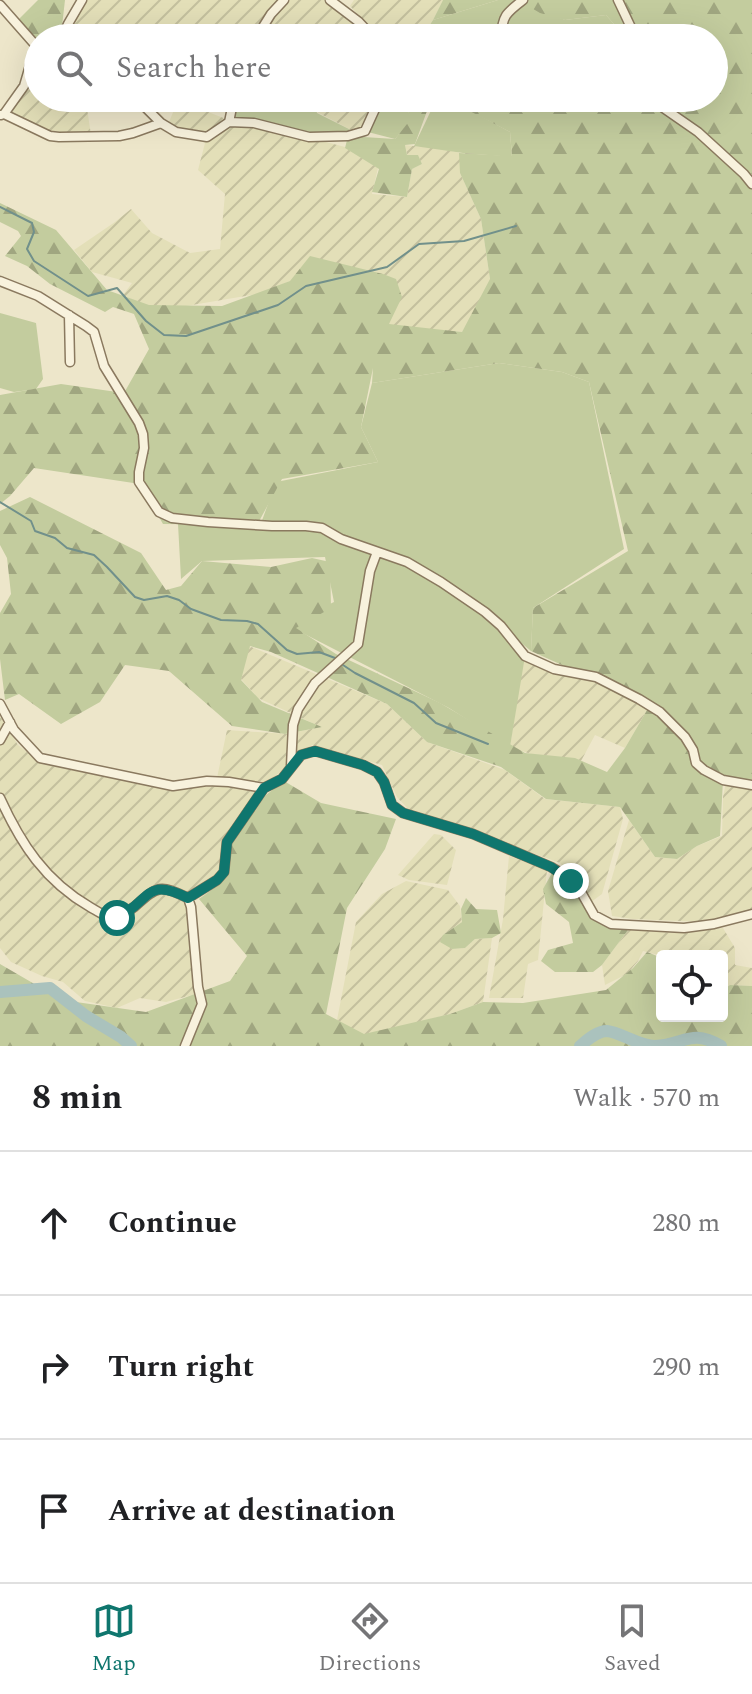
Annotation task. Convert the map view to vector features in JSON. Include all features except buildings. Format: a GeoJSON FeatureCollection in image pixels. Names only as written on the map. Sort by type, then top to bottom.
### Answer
{"type":"FeatureCollection","features":[{"type":"Feature","properties":{"kind":"street"},"geometry":{"type":"LineString","coordinates":[[69,24],[82,0]]}},
{"type":"Feature","properties":{"kind":"street"},"geometry":{"type":"LineString","coordinates":[[265,24],[284,0]]}},
{"type":"Feature","properties":{"kind":"street"},"geometry":{"type":"LineString","coordinates":[[330,0],[361,24]]}},
{"type":"Feature","properties":{"kind":"street"},"geometry":{"type":"LineString","coordinates":[[502,24],[504,15],[523,0]]}},
{"type":"Feature","properties":{"kind":"street"},"geometry":{"type":"LineString","coordinates":[[618,0],[629,24]]}},
{"type":"Feature","properties":{"kind":"street"},"geometry":{"type":"LineString","coordinates":[[0,5],[24,32]]}},
{"type":"Feature","properties":{"kind":"street"},"geometry":{"type":"LineString","coordinates":[[24,86],[2,115],[50,136],[108,138],[161,123]]}},
{"type":"Feature","properties":{"kind":"street"},"geometry":{"type":"LineString","coordinates":[[150,112],[176,132],[207,137],[229,122],[254,123],[309,137],[348,136],[365,131],[374,112]]}},
{"type":"Feature","properties":{"kind":"street"},"geometry":{"type":"LineString","coordinates":[[229,122],[231,112]]}},
{"type":"Feature","properties":{"kind":"street"},"geometry":{"type":"LineString","coordinates":[[669,112],[698,132],[752,184]]}},
{"type":"Feature","properties":{"kind":"street"},"geometry":{"type":"LineString","coordinates":[[0,281],[38,296],[94,332],[104,366],[143,434],[139,482],[159,512],[172,518],[208,522],[322,528],[341,539],[407,562],[485,612],[501,626],[525,656],[554,669],[596,677],[639,699],[660,712],[685,737],[696,763],[704,770],[723,780],[752,785]]}},
{"type":"Feature","properties":{"kind":"street"},"geometry":{"type":"LineString","coordinates":[[69,315],[70,362]]}},
{"type":"Feature","properties":{"kind":"street"},"geometry":{"type":"LineString","coordinates":[[291,767],[291,741],[298,709],[315,683],[358,644],[370,571],[377,552]]}},
{"type":"Feature","properties":{"kind":"street"},"geometry":{"type":"LineString","coordinates":[[0,704],[23,741],[40,758],[173,786],[207,781],[264,788]]}},
{"type":"Feature","properties":{"kind":"street"},"geometry":{"type":"LineString","coordinates":[[0,740],[10,722]]}},
{"type":"Feature","properties":{"kind":"street"},"geometry":{"type":"LineString","coordinates":[[188,898],[224,872],[227,842],[264,788],[282,779],[301,755],[315,751],[377,772],[392,805],[403,813],[473,834],[551,867],[566,876],[581,892],[594,915],[611,924],[684,928],[752,914]]}},
{"type":"Feature","properties":{"kind":"street"},"geometry":{"type":"LineString","coordinates":[[0,798],[32,857],[48,875],[81,902],[107,917],[117,918],[125,914],[153,891],[161,889],[173,890],[188,898]]}},
{"type":"Feature","properties":{"kind":"street"},"geometry":{"type":"LineString","coordinates":[[185,1046],[202,1004],[188,898]]}},
{"type":"Feature","properties":{"kind":"shaded area"},"geometry":{"type":"Polygon","coordinates":[[[84,0],[282,0],[264,24],[71,24],[84,0]]]}},
{"type":"Feature","properties":{"kind":"shaded area"},"geometry":{"type":"Polygon","coordinates":[[[287,0],[324,0],[358,24],[268,24],[287,0]]]}},
{"type":"Feature","properties":{"kind":"shaded area"},"geometry":{"type":"Polygon","coordinates":[[[354,0],[443,0],[430,24],[367,24],[350,6],[354,0]]]}},
{"type":"Feature","properties":{"kind":"shaded area"},"geometry":{"type":"Polygon","coordinates":[[[24,92],[24,112],[88,112],[91,135],[51,133],[6,115],[24,92]]]}},
{"type":"Feature","properties":{"kind":"shaded area"},"geometry":{"type":"Polygon","coordinates":[[[173,112],[208,112],[231,121],[345,147],[378,168],[372,194],[407,197],[412,169],[422,164],[418,156],[407,155],[405,145],[460,153],[460,173],[481,219],[491,286],[462,332],[388,326],[290,281],[263,293],[156,311],[123,295],[132,283],[92,272],[74,250],[131,209],[152,233],[190,253],[220,249],[225,194],[198,170],[205,143],[167,127],[173,112]]]}},
{"type":"Feature","properties":{"kind":"shaded area"},"geometry":{"type":"Polygon","coordinates":[[[317,112],[375,112],[363,132],[357,133],[317,112]]]}},
{"type":"Feature","properties":{"kind":"shaded area"},"geometry":{"type":"Polygon","coordinates":[[[249,646],[387,704],[427,742],[505,770],[545,799],[620,807],[623,819],[602,894],[591,902],[560,863],[411,812],[397,797],[382,765],[312,745],[265,782],[217,778],[227,730],[287,734],[321,727],[258,698],[241,679],[249,646]]]}},
{"type":"Feature","properties":{"kind":"shaded area"},"geometry":{"type":"Polygon","coordinates":[[[523,660],[576,673],[650,705],[625,748],[595,735],[581,761],[531,754],[510,747],[523,660]]]}},
{"type":"Feature","properties":{"kind":"shaded area"},"geometry":{"type":"Polygon","coordinates":[[[0,716],[18,745],[42,764],[163,789],[220,786],[256,791],[257,797],[224,869],[188,898],[196,994],[166,1002],[140,998],[117,1008],[85,1001],[63,982],[11,962],[0,948],[0,716]]]}},
{"type":"Feature","properties":{"kind":"shaded area"},"geometry":{"type":"Polygon","coordinates":[[[726,782],[752,785],[752,910],[704,922],[612,916],[608,891],[629,820],[655,857],[677,859],[697,846],[722,836],[726,782]]]}},
{"type":"Feature","properties":{"kind":"shaded area"},"geometry":{"type":"Polygon","coordinates":[[[434,834],[441,835],[456,850],[447,885],[409,880],[398,875],[434,834]]]}},
{"type":"Feature","properties":{"kind":"shaded area"},"geometry":{"type":"Polygon","coordinates":[[[509,856],[547,870],[538,960],[528,964],[523,998],[489,998],[503,919],[509,856]]]}},
{"type":"Feature","properties":{"kind":"shaded area"},"geometry":{"type":"Polygon","coordinates":[[[406,881],[448,890],[460,906],[462,922],[443,935],[452,949],[465,948],[475,939],[492,938],[483,1002],[450,1014],[364,1036],[337,1020],[356,922],[382,894],[406,881]]]}},
{"type":"Feature","properties":{"kind":"shaded area"},"geometry":{"type":"Polygon","coordinates":[[[723,928],[735,948],[735,965],[752,968],[752,986],[728,986],[728,950],[656,950],[656,954],[643,951],[627,974],[605,985],[602,965],[628,930],[677,933],[723,928]]]}},
{"type":"Feature","properties":{"kind":"green space"},"geometry":{"type":"Polygon","coordinates":[[[38,0],[65,0],[62,24],[24,24],[24,29],[19,19],[38,0]]]}},
{"type":"Feature","properties":{"kind":"green space"},"geometry":{"type":"Polygon","coordinates":[[[443,0],[498,0],[433,20],[443,0]]]}},
{"type":"Feature","properties":{"kind":"green space"},"geometry":{"type":"Polygon","coordinates":[[[498,0],[518,0],[565,20],[606,15],[614,24],[430,24],[433,20],[498,0]]]}},
{"type":"Feature","properties":{"kind":"green space"},"geometry":{"type":"Polygon","coordinates":[[[518,0],[752,0],[752,781],[704,771],[723,780],[720,836],[677,859],[655,857],[620,807],[546,799],[501,767],[427,742],[387,704],[271,652],[250,646],[241,680],[262,702],[322,727],[285,734],[232,726],[169,671],[125,665],[100,702],[61,724],[19,694],[5,700],[0,659],[0,613],[11,594],[7,558],[0,545],[0,511],[30,497],[141,553],[166,590],[181,586],[202,561],[271,567],[312,558],[330,562],[331,608],[296,628],[336,654],[440,703],[525,753],[575,758],[607,772],[650,705],[531,651],[533,608],[628,551],[589,382],[562,372],[499,363],[372,383],[373,368],[361,427],[378,462],[282,479],[257,525],[163,524],[140,484],[34,468],[0,504],[0,395],[61,384],[124,393],[149,349],[134,314],[113,307],[105,312],[50,284],[27,266],[5,256],[21,236],[18,231],[0,222],[0,203],[56,230],[107,290],[149,305],[222,306],[290,281],[310,256],[396,279],[402,297],[389,324],[462,332],[490,279],[481,219],[460,173],[459,153],[512,156],[510,132],[472,112],[728,112],[728,24],[614,24],[606,15],[565,20],[540,13],[518,0]]]}},
{"type":"Feature","properties":{"kind":"green space"},"geometry":{"type":"Polygon","coordinates":[[[232,112],[317,112],[357,133],[314,136],[231,121],[232,112]]]}},
{"type":"Feature","properties":{"kind":"green space"},"geometry":{"type":"Polygon","coordinates":[[[375,112],[408,112],[412,119],[395,139],[364,131],[375,112]]]}},
{"type":"Feature","properties":{"kind":"green space"},"geometry":{"type":"Polygon","coordinates":[[[408,112],[427,112],[415,144],[405,145],[407,155],[418,155],[422,164],[412,169],[407,197],[372,192],[379,169],[345,148],[348,136],[395,139],[411,119],[408,112]]]}},
{"type":"Feature","properties":{"kind":"green space"},"geometry":{"type":"Polygon","coordinates":[[[430,112],[473,112],[510,132],[512,157],[463,153],[414,146],[430,112]]]}},
{"type":"Feature","properties":{"kind":"green space"},"geometry":{"type":"Polygon","coordinates":[[[0,313],[36,323],[43,379],[36,389],[14,392],[0,388],[0,313]]]}},
{"type":"Feature","properties":{"kind":"green space"},"geometry":{"type":"Polygon","coordinates":[[[499,363],[562,372],[589,382],[624,549],[533,608],[531,651],[503,628],[525,656],[510,747],[449,708],[287,625],[334,602],[325,557],[202,561],[181,579],[178,524],[260,526],[276,482],[378,462],[361,427],[372,383],[499,363]]]}},
{"type":"Feature","properties":{"kind":"green space"},"geometry":{"type":"Polygon","coordinates":[[[284,781],[321,803],[396,819],[385,849],[347,908],[326,1014],[364,1034],[450,1014],[483,1002],[523,1003],[606,990],[647,952],[656,956],[656,1022],[728,1022],[728,986],[752,986],[752,1046],[0,1046],[0,964],[62,1000],[146,1012],[230,981],[247,956],[199,899],[221,883],[227,844],[266,795],[284,781]]]}},
{"type":"Feature","properties":{"kind":"green space"},"geometry":{"type":"Polygon","coordinates":[[[552,873],[572,887],[609,926],[628,930],[602,965],[593,972],[555,972],[541,961],[548,950],[573,943],[569,922],[546,904],[543,889],[552,873]]]}},
{"type":"Feature","properties":{"kind":"green space"},"geometry":{"type":"Polygon","coordinates":[[[466,898],[476,909],[497,910],[501,933],[492,938],[475,939],[465,948],[452,949],[440,942],[443,935],[462,922],[461,909],[466,898]]]}},
{"type":"Feature","properties":{"kind":"waterway"},"geometry":{"type":"LineString","coordinates":[[0,207],[32,223],[34,232],[27,249],[34,261],[88,296],[117,288],[146,321],[164,335],[186,336],[278,305],[306,286],[387,267],[419,244],[464,241],[516,226]]}},
{"type":"Feature","properties":{"kind":"waterway"},"geometry":{"type":"LineString","coordinates":[[0,502],[31,521],[35,531],[55,538],[67,548],[94,555],[135,597],[144,600],[167,596],[221,620],[258,624],[287,650],[297,654],[319,652],[335,658]]}},
{"type":"Feature","properties":{"kind":"waterway"},"geometry":{"type":"LineString","coordinates":[[340,663],[414,703],[436,723],[488,744]]}},
{"type":"Feature","properties":{"kind":"waterway"},"geometry":{"type":"LineString","coordinates":[[0,992],[50,988],[131,1046]]}},
{"type":"Feature","properties":{"kind":"waterway"},"geometry":{"type":"LineString","coordinates":[[580,1046],[603,1031],[655,1046],[695,1038],[721,1046]]}},
{"type":"Feature","properties":{"kind":"route"},"geometry":{"type":"LineString","coordinates":[[117,918],[153,891],[168,889],[188,898],[217,880],[224,872],[227,842],[264,788],[282,779],[301,755],[315,751],[377,772],[392,805],[403,813],[473,834],[551,867],[571,881]]}}]}
